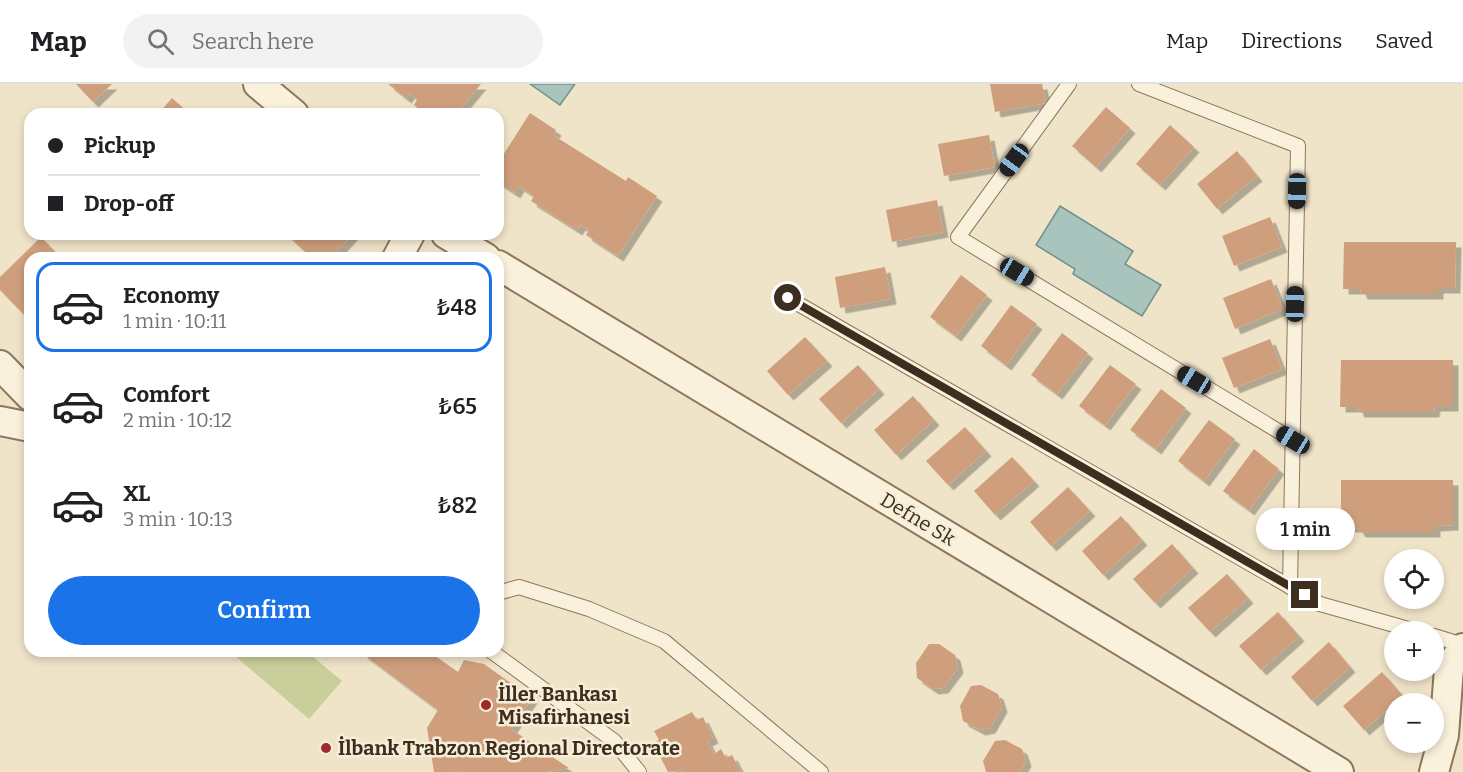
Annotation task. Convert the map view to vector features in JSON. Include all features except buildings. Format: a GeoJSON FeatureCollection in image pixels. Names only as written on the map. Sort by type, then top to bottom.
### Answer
{"type":"FeatureCollection","features":[{"type":"Feature","properties":{"kind":"street"},"geometry":{"type":"LineString","coordinates":[[258,84],[287,108]]}},
{"type":"Feature","properties":{"kind":"street"},"geometry":{"type":"LineString","coordinates":[[456,240],[476,252]]}},
{"type":"Feature","properties":{"kind":"street","name":"Defne Sk"},"geometry":{"type":"LineString","coordinates":[[504,270],[1339,772]]}},
{"type":"Feature","properties":{"kind":"street"},"geometry":{"type":"LineString","coordinates":[[0,365],[24,390]]}},
{"type":"Feature","properties":{"kind":"street"},"geometry":{"type":"LineString","coordinates":[[0,421],[24,426]]}},
{"type":"Feature","properties":{"kind":"street"},"geometry":{"type":"LineString","coordinates":[[1434,772],[1444,735],[1449,668],[1463,646]]}},
{"type":"Feature","properties":{"kind":"lane"},"geometry":{"type":"LineString","coordinates":[[1069,84],[958,237],[1293,440]]}},
{"type":"Feature","properties":{"kind":"lane"},"geometry":{"type":"LineString","coordinates":[[1138,84],[1298,146],[1290,587]]}},
{"type":"Feature","properties":{"kind":"lane"},"geometry":{"type":"LineString","coordinates":[[788,298],[1320,604],[1384,622]]}},
{"type":"Feature","properties":{"kind":"lane"},"geometry":{"type":"LineString","coordinates":[[504,591],[519,587],[590,609],[664,641],[821,772]]}},
{"type":"Feature","properties":{"kind":"lane"},"geometry":{"type":"LineString","coordinates":[[1444,639],[1463,646]]}},
{"type":"Feature","properties":{"kind":"lane"},"geometry":{"type":"LineString","coordinates":[[499,657],[614,741],[639,772]]}},
{"type":"Feature","properties":{"kind":"green space"},"geometry":{"type":"Polygon","coordinates":[[[236,657],[313,657],[342,681],[309,719],[236,657]]]}},
{"type":"Feature","properties":{"kind":"water"},"geometry":{"type":"Polygon","coordinates":[[[530,84],[575,84],[560,105],[530,84]]]}},
{"type":"Feature","properties":{"kind":"water"},"geometry":{"type":"Polygon","coordinates":[[[1060,206],[1133,251],[1125,264],[1161,285],[1142,316],[1073,274],[1075,269],[1036,245],[1060,206]]]}},
{"type":"Feature","properties":{"kind":"place","name":"İller Bankası Misafirhanesi"},"geometry":{"type":"Point","coordinates":[486,705]}},
{"type":"Feature","properties":{"kind":"place","name":"İlbank Trabzon Regional Directorate"},"geometry":{"type":"Point","coordinates":[326,748]}},
{"type":"Feature","properties":{"kind":"route"},"geometry":{"type":"LineString","coordinates":[[788,298],[1305,595]]}}]}
